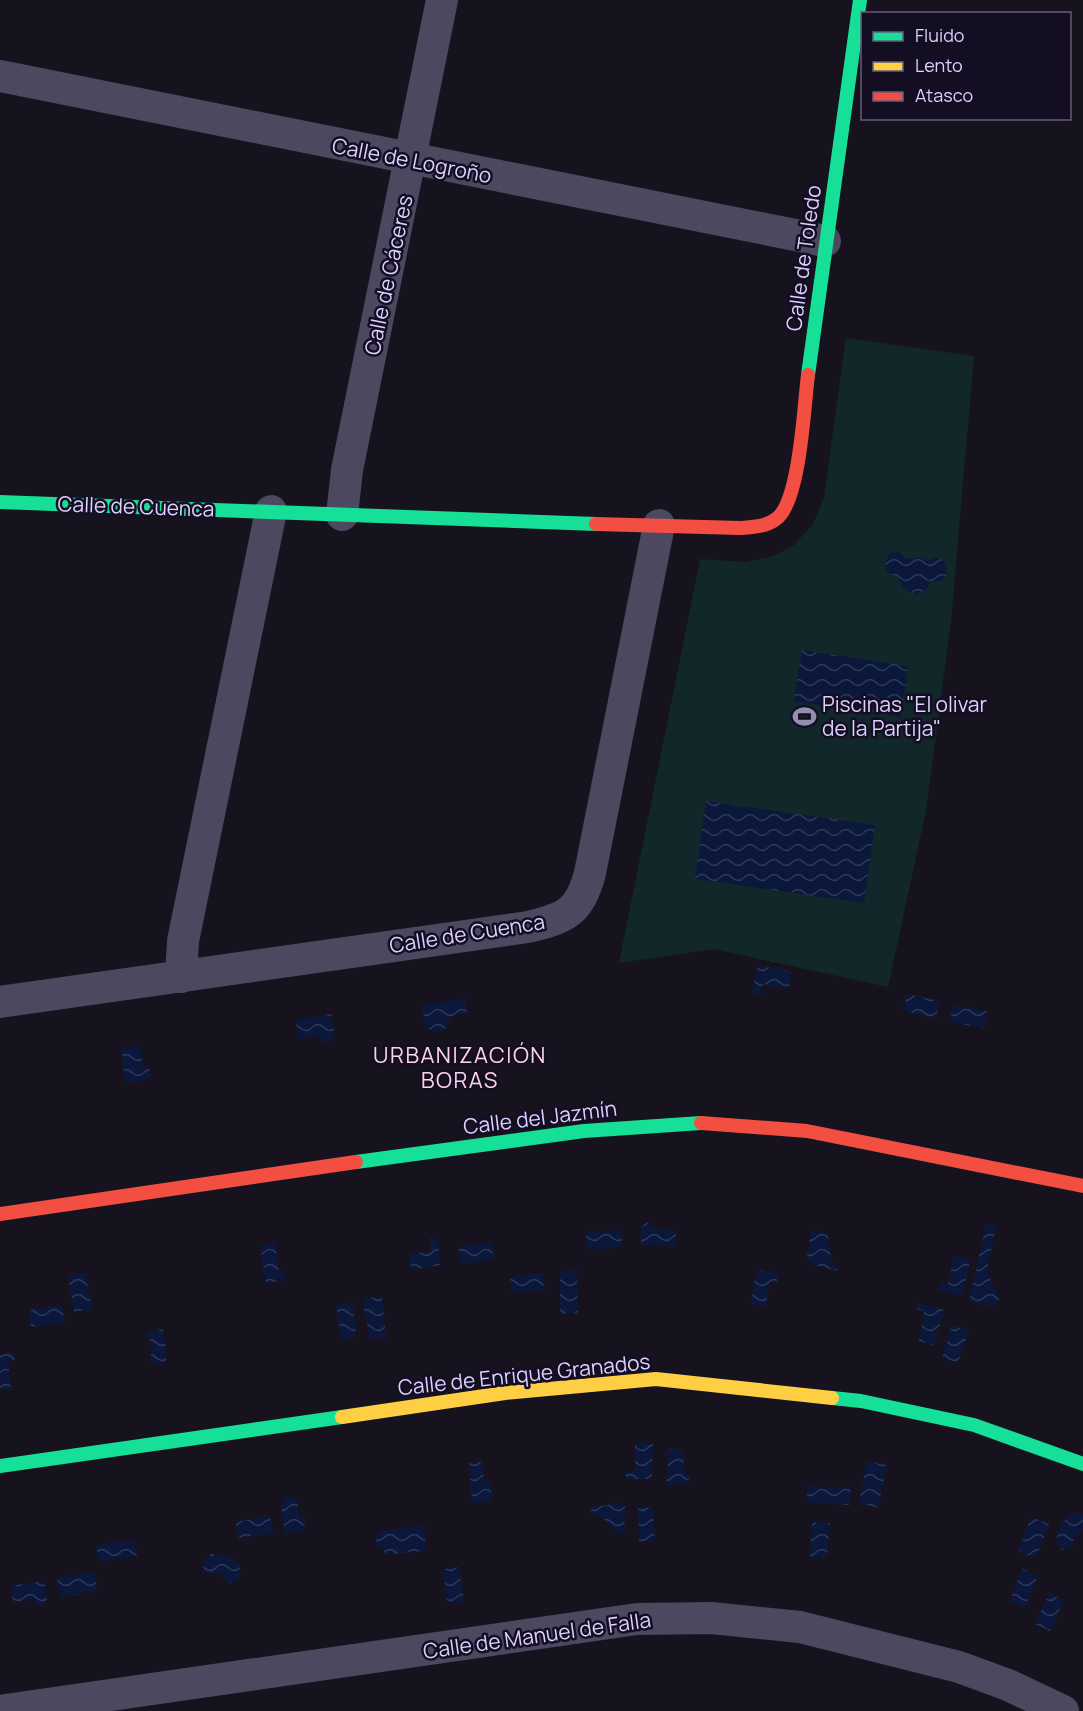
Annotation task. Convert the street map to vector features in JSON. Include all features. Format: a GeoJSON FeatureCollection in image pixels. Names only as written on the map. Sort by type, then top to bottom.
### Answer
{"type":"FeatureCollection","features":[{"type":"Feature","properties":{"kind":"street","name":"Calle de Cáceres"},"geometry":{"type":"LineString","coordinates":[[342,515],[347,470],[442,0]]}},
{"type":"Feature","properties":{"kind":"street","name":"Calle de Toledo"},"geometry":{"type":"LineString","coordinates":[[780,518],[789,505],[794,486],[825,241],[860,0]]}},
{"type":"Feature","properties":{"kind":"street","name":"Calle de Logroño"},"geometry":{"type":"LineString","coordinates":[[0,76],[825,241]]}},
{"type":"Feature","properties":{"kind":"street","name":"Calle de Cuenca"},"geometry":{"type":"LineString","coordinates":[[0,502],[740,528],[761,527],[780,518]]}},
{"type":"Feature","properties":{"kind":"street"},"geometry":{"type":"LineString","coordinates":[[182,977],[183,941],[271,511]]}},
{"type":"Feature","properties":{"kind":"street","name":"Calle de Cuenca"},"geometry":{"type":"LineString","coordinates":[[0,1002],[528,927],[567,914],[584,896],[590,873],[659,525]]}},
{"type":"Feature","properties":{"kind":"street","name":"Calle del Jazmín"},"geometry":{"type":"LineString","coordinates":[[0,1214],[270,1173],[584,1131],[692,1122],[807,1131],[1083,1186]]}},
{"type":"Feature","properties":{"kind":"street","name":"Calle de Enrique Granados"},"geometry":{"type":"LineString","coordinates":[[0,1466],[506,1393],[656,1379],[861,1401],[974,1425],[1083,1464]]}},
{"type":"Feature","properties":{"kind":"street","name":"Calle de Manuel de Falla"},"geometry":{"type":"LineString","coordinates":[[0,1711],[637,1619],[711,1618],[800,1627],[959,1667],[1004,1698],[1063,1711]]}},
{"type":"Feature","properties":{"kind":"green space","name":"Piscinas \"El olivar de la Partija\""},"geometry":{"type":"Polygon","coordinates":[[[846,338],[974,356],[951,621],[926,811],[888,987],[714,949],[619,963],[700,559],[745,562],[774,556],[794,545],[813,524],[824,497],[846,338]]]}},
{"type":"Feature","properties":{"kind":"water"},"geometry":{"type":"Polygon","coordinates":[[[899,552],[907,559],[921,557],[927,561],[935,557],[945,561],[947,573],[943,581],[931,582],[927,588],[918,593],[908,591],[898,577],[887,572],[885,563],[890,553],[899,552]]]}},
{"type":"Feature","properties":{"kind":"water"},"geometry":{"type":"Polygon","coordinates":[[[802,650],[908,666],[901,717],[794,701],[802,650]]]}},
{"type":"Feature","properties":{"kind":"water"},"geometry":{"type":"Polygon","coordinates":[[[706,801],[875,825],[864,903],[695,879],[706,801]]]}},
{"type":"Feature","properties":{"kind":"water"},"geometry":{"type":"Polygon","coordinates":[[[758,965],[792,972],[788,989],[763,984],[760,995],[752,993],[758,965]]]}},
{"type":"Feature","properties":{"kind":"water"},"geometry":{"type":"Polygon","coordinates":[[[907,994],[940,1001],[936,1018],[903,1011],[907,994]]]}},
{"type":"Feature","properties":{"kind":"water"},"geometry":{"type":"Polygon","coordinates":[[[465,999],[467,1014],[450,1016],[447,1026],[440,1031],[433,1032],[425,1026],[422,1005],[465,999]]]}},
{"type":"Feature","properties":{"kind":"water"},"geometry":{"type":"Polygon","coordinates":[[[953,1005],[987,1011],[984,1028],[950,1022],[953,1005]]]}},
{"type":"Feature","properties":{"kind":"water"},"geometry":{"type":"Polygon","coordinates":[[[331,1014],[335,1036],[330,1041],[324,1042],[319,1036],[298,1039],[296,1020],[331,1014]]]}},
{"type":"Feature","properties":{"kind":"water"},"geometry":{"type":"Polygon","coordinates":[[[140,1046],[143,1067],[149,1069],[151,1075],[145,1080],[125,1083],[121,1048],[140,1046]]]}},
{"type":"Feature","properties":{"kind":"water"},"geometry":{"type":"Polygon","coordinates":[[[648,1222],[653,1228],[676,1230],[676,1246],[641,1245],[641,1227],[648,1222]]]}},
{"type":"Feature","properties":{"kind":"water"},"geometry":{"type":"Polygon","coordinates":[[[986,1224],[996,1226],[987,1271],[999,1299],[994,1307],[969,1301],[986,1224]]]}},
{"type":"Feature","properties":{"kind":"water"},"geometry":{"type":"Polygon","coordinates":[[[621,1230],[622,1247],[587,1250],[586,1232],[621,1230]]]}},
{"type":"Feature","properties":{"kind":"water"},"geometry":{"type":"Polygon","coordinates":[[[811,1230],[828,1233],[831,1260],[838,1271],[813,1265],[807,1256],[811,1230]]]}},
{"type":"Feature","properties":{"kind":"water"},"geometry":{"type":"Polygon","coordinates":[[[438,1238],[440,1265],[411,1270],[409,1254],[431,1251],[430,1239],[438,1238]]]}},
{"type":"Feature","properties":{"kind":"water"},"geometry":{"type":"Polygon","coordinates":[[[491,1242],[494,1259],[461,1264],[458,1247],[491,1242]]]}},
{"type":"Feature","properties":{"kind":"water"},"geometry":{"type":"Polygon","coordinates":[[[275,1243],[279,1271],[284,1273],[286,1279],[266,1284],[260,1245],[275,1243]]]}},
{"type":"Feature","properties":{"kind":"water"},"geometry":{"type":"Polygon","coordinates":[[[954,1256],[970,1260],[964,1291],[958,1295],[939,1291],[941,1283],[948,1284],[954,1256]]]}},
{"type":"Feature","properties":{"kind":"water"},"geometry":{"type":"Polygon","coordinates":[[[756,1270],[779,1273],[777,1281],[769,1282],[766,1307],[751,1304],[756,1270]]]}},
{"type":"Feature","properties":{"kind":"water"},"geometry":{"type":"Polygon","coordinates":[[[560,1271],[577,1271],[578,1313],[560,1314],[560,1271]]]}},
{"type":"Feature","properties":{"kind":"water"},"geometry":{"type":"Polygon","coordinates":[[[86,1273],[92,1309],[74,1312],[68,1276],[86,1273]]]}},
{"type":"Feature","properties":{"kind":"water"},"geometry":{"type":"Polygon","coordinates":[[[542,1273],[545,1289],[512,1293],[510,1277],[542,1273]]]}},
{"type":"Feature","properties":{"kind":"water"},"geometry":{"type":"Polygon","coordinates":[[[382,1296],[386,1337],[370,1339],[362,1299],[382,1296]]]}},
{"type":"Feature","properties":{"kind":"water"},"geometry":{"type":"Polygon","coordinates":[[[353,1303],[356,1337],[344,1339],[340,1334],[336,1305],[353,1303]]]}},
{"type":"Feature","properties":{"kind":"water"},"geometry":{"type":"Polygon","coordinates":[[[917,1303],[944,1310],[934,1345],[919,1341],[924,1311],[916,1309],[917,1303]]]}},
{"type":"Feature","properties":{"kind":"water"},"geometry":{"type":"Polygon","coordinates":[[[62,1305],[65,1322],[31,1327],[29,1310],[62,1305]]]}},
{"type":"Feature","properties":{"kind":"water"},"geometry":{"type":"Polygon","coordinates":[[[952,1325],[969,1330],[958,1363],[942,1358],[952,1325]]]}},
{"type":"Feature","properties":{"kind":"water"},"geometry":{"type":"Polygon","coordinates":[[[163,1329],[167,1356],[165,1362],[155,1364],[150,1360],[153,1345],[146,1332],[163,1329]]]}},
{"type":"Feature","properties":{"kind":"water"},"geometry":{"type":"Polygon","coordinates":[[[14,1353],[15,1360],[8,1361],[11,1389],[0,1390],[0,1355],[14,1353]]]}},
{"type":"Feature","properties":{"kind":"water"},"geometry":{"type":"Polygon","coordinates":[[[635,1444],[653,1444],[652,1479],[626,1479],[626,1472],[635,1472],[635,1444]]]}},
{"type":"Feature","properties":{"kind":"water"},"geometry":{"type":"Polygon","coordinates":[[[672,1448],[680,1450],[685,1455],[682,1469],[691,1478],[685,1484],[667,1485],[668,1451],[672,1448]]]}},
{"type":"Feature","properties":{"kind":"water"},"geometry":{"type":"Polygon","coordinates":[[[867,1461],[887,1465],[878,1508],[859,1503],[867,1461]]]}},
{"type":"Feature","properties":{"kind":"water"},"geometry":{"type":"Polygon","coordinates":[[[482,1462],[484,1482],[490,1481],[492,1501],[472,1503],[469,1463],[482,1462]]]}},
{"type":"Feature","properties":{"kind":"water"},"geometry":{"type":"Polygon","coordinates":[[[808,1486],[851,1488],[849,1505],[806,1502],[808,1486]]]}},
{"type":"Feature","properties":{"kind":"water"},"geometry":{"type":"Polygon","coordinates":[[[288,1496],[298,1501],[298,1514],[306,1521],[302,1532],[285,1533],[281,1508],[284,1499],[288,1496]]]}},
{"type":"Feature","properties":{"kind":"water"},"geometry":{"type":"Polygon","coordinates":[[[622,1503],[625,1506],[624,1534],[618,1533],[602,1517],[590,1513],[592,1507],[622,1503]]]}},
{"type":"Feature","properties":{"kind":"water"},"geometry":{"type":"Polygon","coordinates":[[[653,1507],[655,1541],[639,1541],[638,1508],[653,1507]]]}},
{"type":"Feature","properties":{"kind":"water"},"geometry":{"type":"Polygon","coordinates":[[[1074,1512],[1083,1515],[1083,1529],[1075,1536],[1071,1548],[1062,1550],[1056,1540],[1057,1535],[1064,1521],[1074,1512]]]}},
{"type":"Feature","properties":{"kind":"water"},"geometry":{"type":"Polygon","coordinates":[[[270,1516],[273,1533],[238,1538],[236,1522],[270,1516]]]}},
{"type":"Feature","properties":{"kind":"water"},"geometry":{"type":"Polygon","coordinates":[[[1031,1517],[1049,1524],[1036,1558],[1018,1551],[1031,1517]]]}},
{"type":"Feature","properties":{"kind":"water"},"geometry":{"type":"Polygon","coordinates":[[[812,1522],[830,1523],[827,1558],[810,1557],[812,1522]]]}},
{"type":"Feature","properties":{"kind":"water"},"geometry":{"type":"Polygon","coordinates":[[[424,1525],[426,1547],[424,1551],[385,1555],[383,1549],[376,1546],[376,1538],[381,1531],[424,1525]]]}},
{"type":"Feature","properties":{"kind":"water"},"geometry":{"type":"Polygon","coordinates":[[[134,1540],[137,1556],[99,1561],[96,1545],[134,1540]]]}},
{"type":"Feature","properties":{"kind":"water"},"geometry":{"type":"Polygon","coordinates":[[[211,1554],[224,1555],[238,1563],[240,1574],[238,1581],[231,1584],[218,1572],[208,1574],[204,1571],[203,1564],[211,1554]]]}},
{"type":"Feature","properties":{"kind":"water"},"geometry":{"type":"Polygon","coordinates":[[[459,1567],[464,1602],[447,1603],[443,1569],[459,1567]]]}},
{"type":"Feature","properties":{"kind":"water"},"geometry":{"type":"Polygon","coordinates":[[[1022,1569],[1038,1576],[1025,1607],[1010,1601],[1022,1569]]]}},
{"type":"Feature","properties":{"kind":"water"},"geometry":{"type":"Polygon","coordinates":[[[95,1572],[97,1591],[61,1597],[57,1578],[95,1572]]]}},
{"type":"Feature","properties":{"kind":"water"},"geometry":{"type":"Polygon","coordinates":[[[44,1581],[47,1600],[43,1606],[38,1605],[35,1599],[13,1602],[11,1586],[44,1581]]]}},
{"type":"Feature","properties":{"kind":"water"},"geometry":{"type":"Polygon","coordinates":[[[1049,1593],[1064,1600],[1050,1631],[1035,1624],[1049,1593]]]}},
{"type":"Feature","properties":{"kind":"traffic: fast"},"geometry":{"type":"LineString","coordinates":[[808,375],[860,0]]}},
{"type":"Feature","properties":{"kind":"traffic: fast"},"geometry":{"type":"LineString","coordinates":[[0,502],[596,524]]}},
{"type":"Feature","properties":{"kind":"traffic: fast"},"geometry":{"type":"LineString","coordinates":[[356,1162],[584,1131],[701,1123]]}},
{"type":"Feature","properties":{"kind":"traffic: fast"},"geometry":{"type":"LineString","coordinates":[[832,1398],[861,1401],[974,1425],[1083,1464]]}},
{"type":"Feature","properties":{"kind":"traffic: fast"},"geometry":{"type":"LineString","coordinates":[[0,1466],[342,1417]]}},
{"type":"Feature","properties":{"kind":"traffic: slow"},"geometry":{"type":"LineString","coordinates":[[342,1417],[505,1393],[656,1379],[832,1398]]}},
{"type":"Feature","properties":{"kind":"traffic: jam"},"geometry":{"type":"LineString","coordinates":[[596,524],[740,528],[772,522],[784,509],[796,474],[808,375]]}},
{"type":"Feature","properties":{"kind":"traffic: jam"},"geometry":{"type":"LineString","coordinates":[[701,1123],[807,1131],[1083,1186]]}},
{"type":"Feature","properties":{"kind":"traffic: jam"},"geometry":{"type":"LineString","coordinates":[[0,1214],[356,1162]]}},
{"type":"Feature","properties":{"kind":"place","name":"Piscinas \"El olivar de la Partija\""},"geometry":{"type":"Point","coordinates":[804,716]}},
{"type":"Feature","properties":{"kind":"district","name":"URBANIZACIÓN BORAS"},"geometry":{"type":"Point","coordinates":[460,1068]}}]}
